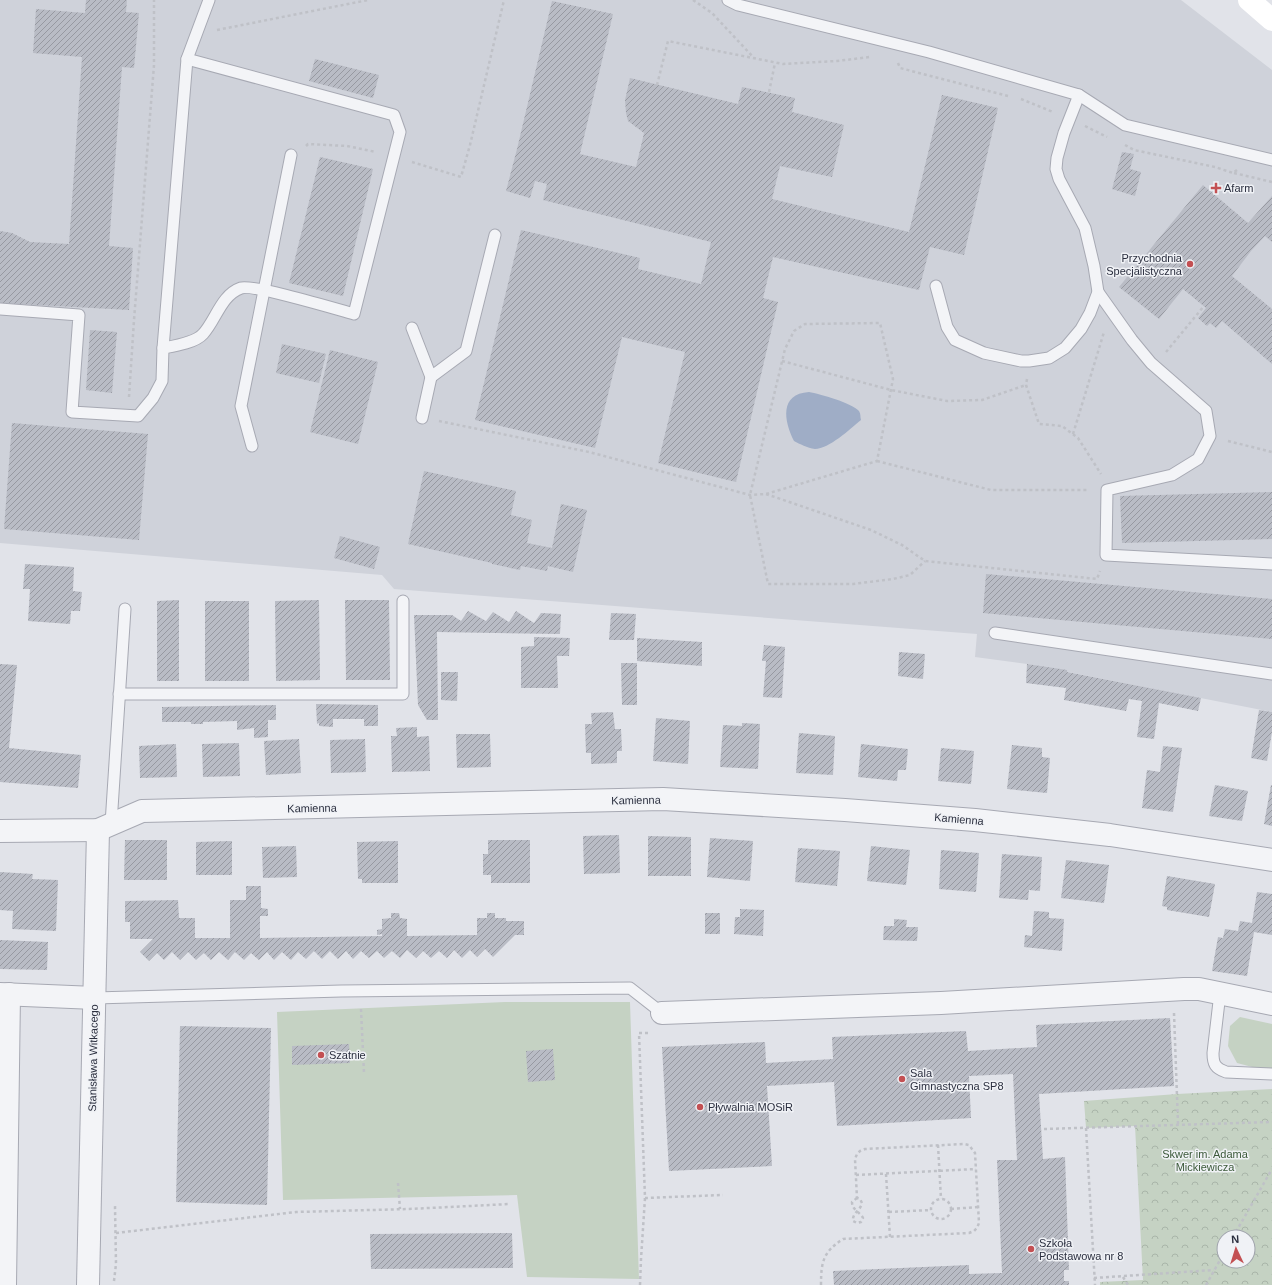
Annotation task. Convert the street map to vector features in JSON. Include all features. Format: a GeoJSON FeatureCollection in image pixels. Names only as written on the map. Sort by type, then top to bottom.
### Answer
{"type":"FeatureCollection","features":[{"type":"Feature","properties":{"kind":"street"},"geometry":{"type":"LineString","coordinates":[[1249,0],[1272,20]]}},
{"type":"Feature","properties":{"kind":"street","name":"Kamienna"},"geometry":{"type":"LineString","coordinates":[[0,831],[104,827],[142,811],[663,799],[845,810],[975,820],[1110,835],[1272,860]]}},
{"type":"Feature","properties":{"kind":"street","name":"Stanisława Witkacego"},"geometry":{"type":"LineString","coordinates":[[88,1285],[95,998],[104,827]]}},
{"type":"Feature","properties":{"kind":"street"},"geometry":{"type":"LineString","coordinates":[[662,1013],[941,1003],[1184,989],[1199,989],[1272,1004]]}},
{"type":"Feature","properties":{"kind":"street"},"geometry":{"type":"LineString","coordinates":[[5,1285],[5,994],[95,998]]}},
{"type":"Feature","properties":{"kind":"lane"},"geometry":{"type":"LineString","coordinates":[[0,309],[79,315],[72,412],[138,416],[153,398],[162,380],[163,348],[187,59],[195,34],[209,0]]}},
{"type":"Feature","properties":{"kind":"lane"},"geometry":{"type":"LineString","coordinates":[[728,0],[738,5],[929,52],[1079,95],[1125,125],[1272,160]]}},
{"type":"Feature","properties":{"kind":"lane"},"geometry":{"type":"LineString","coordinates":[[163,348],[184,344],[202,335],[230,294],[242,287],[264,290],[354,314],[400,132],[394,115],[187,59]]}},
{"type":"Feature","properties":{"kind":"lane"},"geometry":{"type":"LineString","coordinates":[[1079,95],[1069,119],[1057,158],[1056,169],[1058,179],[1085,228],[1094,266],[1098,292],[1132,340],[1154,366],[1206,411],[1210,436],[1198,459],[1172,475],[1107,490],[1106,555],[1272,564]]}},
{"type":"Feature","properties":{"kind":"lane"},"geometry":{"type":"LineString","coordinates":[[252,446],[241,406],[291,155]]}},
{"type":"Feature","properties":{"kind":"lane"},"geometry":{"type":"LineString","coordinates":[[431,376],[466,351],[496,235]]}},
{"type":"Feature","properties":{"kind":"lane"},"geometry":{"type":"LineString","coordinates":[[936,286],[947,327],[955,340],[984,353],[1029,362],[1049,358],[1065,348],[1081,329],[1090,313],[1098,292]]}},
{"type":"Feature","properties":{"kind":"lane"},"geometry":{"type":"LineString","coordinates":[[412,328],[431,376],[422,418]]}},
{"type":"Feature","properties":{"kind":"lane"},"geometry":{"type":"LineString","coordinates":[[119,694],[403,694],[403,601]]}},
{"type":"Feature","properties":{"kind":"lane"},"geometry":{"type":"LineString","coordinates":[[104,827],[119,694],[125,609]]}},
{"type":"Feature","properties":{"kind":"lane"},"geometry":{"type":"LineString","coordinates":[[995,633],[1272,674]]}},
{"type":"Feature","properties":{"kind":"lane"},"geometry":{"type":"LineString","coordinates":[[95,998],[360,991],[630,988],[662,1013]]}},
{"type":"Feature","properties":{"kind":"lane"},"geometry":{"type":"LineString","coordinates":[[1220,993],[1213,1061],[1219,1070],[1226,1072],[1272,1074]]}},
{"type":"Feature","properties":{"kind":"path"},"geometry":{"type":"LineString","coordinates":[[128,415],[153,72],[154,0]]}},
{"type":"Feature","properties":{"kind":"path"},"geometry":{"type":"LineString","coordinates":[[195,34],[368,0]]}},
{"type":"Feature","properties":{"kind":"path"},"geometry":{"type":"LineString","coordinates":[[291,155],[308,144],[347,146],[394,156],[461,177],[504,0]]}},
{"type":"Feature","properties":{"kind":"path"},"geometry":{"type":"LineString","coordinates":[[693,0],[712,13],[754,58]]}},
{"type":"Feature","properties":{"kind":"path"},"geometry":{"type":"LineString","coordinates":[[657,85],[668,41],[783,64],[837,61],[877,56]]}},
{"type":"Feature","properties":{"kind":"path"},"geometry":{"type":"LineString","coordinates":[[897,60],[900,68],[1012,97]]}},
{"type":"Feature","properties":{"kind":"path"},"geometry":{"type":"LineString","coordinates":[[769,92],[776,63]]}},
{"type":"Feature","properties":{"kind":"path"},"geometry":{"type":"LineString","coordinates":[[1020,99],[1110,138]]}},
{"type":"Feature","properties":{"kind":"path"},"geometry":{"type":"LineString","coordinates":[[1122,144],[1134,150],[1216,167],[1233,173],[1272,182]]}},
{"type":"Feature","properties":{"kind":"path"},"geometry":{"type":"LineString","coordinates":[[1233,173],[1258,157]]}},
{"type":"Feature","properties":{"kind":"path"},"geometry":{"type":"LineString","coordinates":[[1154,366],[1204,306]]}},
{"type":"Feature","properties":{"kind":"path"},"geometry":{"type":"LineString","coordinates":[[1073,434],[1111,311]]}},
{"type":"Feature","properties":{"kind":"path"},"geometry":{"type":"LineString","coordinates":[[877,460],[893,379],[880,323],[806,324],[794,331],[785,349],[750,495],[768,584],[853,584],[893,579],[910,575],[925,561]]}},
{"type":"Feature","properties":{"kind":"path"},"geometry":{"type":"LineString","coordinates":[[782,361],[891,390],[947,401],[982,400],[1026,385]]}},
{"type":"Feature","properties":{"kind":"path"},"geometry":{"type":"LineString","coordinates":[[422,418],[589,452],[750,495],[766,494],[877,460],[991,490],[1107,490],[1101,473],[1078,438],[1062,426],[1039,424],[1026,385],[1029,362]]}},
{"type":"Feature","properties":{"kind":"path"},"geometry":{"type":"LineString","coordinates":[[1210,436],[1272,452]]}},
{"type":"Feature","properties":{"kind":"path"},"geometry":{"type":"LineString","coordinates":[[766,494],[871,530],[902,545],[925,561],[1097,579],[1106,555]]}},
{"type":"Feature","properties":{"kind":"path"},"geometry":{"type":"LineString","coordinates":[[360,991],[364,1073]]}},
{"type":"Feature","properties":{"kind":"path"},"geometry":{"type":"LineString","coordinates":[[1174,1011],[1178,1124]]}},
{"type":"Feature","properties":{"kind":"path"},"geometry":{"type":"LineString","coordinates":[[640,1285],[645,1198],[639,1033],[651,1032]]}},
{"type":"Feature","properties":{"kind":"path"},"geometry":{"type":"LineString","coordinates":[[1044,1129],[1272,1122]]}},
{"type":"Feature","properties":{"kind":"path"},"geometry":{"type":"LineString","coordinates":[[1086,1128],[1095,1285]]}},
{"type":"Feature","properties":{"kind":"path"},"geometry":{"type":"LineString","coordinates":[[821,1285],[824,1259],[828,1251],[843,1239],[956,1234],[974,1231],[979,1223],[975,1153],[969,1145],[964,1144],[865,1149],[857,1154],[855,1159],[857,1198],[860,1199],[862,1203],[858,1211],[854,1214],[853,1218],[855,1223],[861,1222],[863,1218],[858,1211],[854,1208],[852,1202],[857,1198]]}},
{"type":"Feature","properties":{"kind":"path"},"geometry":{"type":"LineString","coordinates":[[938,1145],[941,1199]]}},
{"type":"Feature","properties":{"kind":"path"},"geometry":{"type":"LineString","coordinates":[[856,1175],[976,1168]]}},
{"type":"Feature","properties":{"kind":"path"},"geometry":{"type":"LineString","coordinates":[[1238,1229],[1272,1169]]}},
{"type":"Feature","properties":{"kind":"path"},"geometry":{"type":"LineString","coordinates":[[886,1174],[890,1237]]}},
{"type":"Feature","properties":{"kind":"path"},"geometry":{"type":"LineString","coordinates":[[398,1183],[400,1209]]}},
{"type":"Feature","properties":{"kind":"path"},"geometry":{"type":"LineString","coordinates":[[645,1198],[723,1195]]}},
{"type":"Feature","properties":{"kind":"path"},"geometry":{"type":"LineString","coordinates":[[941,1199],[948,1202],[951,1209],[949,1216],[943,1219],[936,1218],[931,1210],[933,1203],[941,1199]]}},
{"type":"Feature","properties":{"kind":"path"},"geometry":{"type":"LineString","coordinates":[[116,1233],[296,1212],[510,1204]]}},
{"type":"Feature","properties":{"kind":"path"},"geometry":{"type":"LineString","coordinates":[[951,1209],[978,1208]]}},
{"type":"Feature","properties":{"kind":"path"},"geometry":{"type":"LineString","coordinates":[[889,1212],[931,1210]]}},
{"type":"Feature","properties":{"kind":"path"},"geometry":{"type":"LineString","coordinates":[[1206,1285],[1216,1267]]}},
{"type":"Feature","properties":{"kind":"path"},"geometry":{"type":"LineString","coordinates":[[1094,1278],[1214,1270]]}},
{"type":"Feature","properties":{"kind":"path"},"geometry":{"type":"LineString","coordinates":[[1123,1276],[1128,1285]]}},
{"type":"Feature","properties":{"kind":"shaded area"},"geometry":{"type":"Polygon","coordinates":[[[0,0],[1181,0],[1272,70],[1272,712],[1027,664],[975,657],[977,634],[394,589],[382,575],[0,543],[0,0]]]}},
{"type":"Feature","properties":{"kind":"green space"},"geometry":{"type":"Polygon","coordinates":[[[505,1002],[630,1002],[639,1279],[527,1277],[517,1195],[283,1200],[277,1012],[505,1002]]]}},
{"type":"Feature","properties":{"kind":"green space"},"geometry":{"type":"Polygon","coordinates":[[[1240,1017],[1272,1024],[1272,1068],[1260,1069],[1237,1063],[1228,1046],[1230,1026],[1240,1017]]]}},
{"type":"Feature","properties":{"kind":"green space","name":"Skwer im. Adama Mickiewicza"},"geometry":{"type":"Polygon","coordinates":[[[1272,1089],[1272,1285],[1100,1285],[1100,1282],[1143,1280],[1135,1126],[1086,1128],[1084,1101],[1272,1089]]]}},
{"type":"Feature","properties":{"kind":"water"},"geometry":{"type":"Polygon","coordinates":[[[809,392],[850,405],[859,411],[861,420],[839,438],[821,448],[809,448],[794,441],[786,417],[788,403],[799,394],[809,392]]]}},
{"type":"Feature","properties":{"kind":"building"},"geometry":{"type":"Polygon","coordinates":[[[86,0],[127,0],[126,12],[139,13],[134,68],[122,67],[109,246],[133,248],[129,310],[0,303],[0,231],[12,233],[30,242],[69,244],[82,57],[33,53],[36,9],[85,13],[86,0]]]}},
{"type":"Feature","properties":{"kind":"building"},"geometry":{"type":"Polygon","coordinates":[[[552,1],[613,14],[580,154],[636,167],[644,133],[628,121],[625,100],[630,78],[738,104],[742,87],[795,98],[792,112],[844,125],[832,177],[780,166],[772,199],[909,232],[942,95],[998,108],[964,255],[930,247],[919,290],[773,257],[763,298],[778,302],[736,482],[658,463],[685,352],[622,337],[595,448],[475,420],[521,230],[640,258],[638,269],[701,284],[711,242],[543,200],[547,184],[535,181],[530,198],[506,191],[552,1]]]}},
{"type":"Feature","properties":{"kind":"building"},"geometry":{"type":"Polygon","coordinates":[[[315,59],[379,75],[373,98],[309,81],[315,59]]]}},
{"type":"Feature","properties":{"kind":"building"},"geometry":{"type":"Polygon","coordinates":[[[1122,152],[1134,154],[1130,169],[1141,172],[1135,196],[1112,189],[1122,152]]]}},
{"type":"Feature","properties":{"kind":"building"},"geometry":{"type":"Polygon","coordinates":[[[320,157],[373,169],[343,296],[289,283],[320,157]]]}},
{"type":"Feature","properties":{"kind":"building","name":"Przychodnia Specjalistyczna"},"geometry":{"type":"Polygon","coordinates":[[[1203,185],[1248,223],[1272,196],[1272,242],[1265,236],[1251,251],[1232,276],[1272,309],[1272,364],[1222,321],[1216,328],[1210,323],[1207,326],[1198,318],[1206,308],[1183,289],[1159,319],[1119,287],[1203,185]]]}},
{"type":"Feature","properties":{"kind":"building"},"geometry":{"type":"Polygon","coordinates":[[[90,330],[117,332],[112,393],[86,390],[90,330]]]}},
{"type":"Feature","properties":{"kind":"building"},"geometry":{"type":"Polygon","coordinates":[[[282,344],[326,354],[319,383],[276,373],[282,344]]]}},
{"type":"Feature","properties":{"kind":"building"},"geometry":{"type":"Polygon","coordinates":[[[330,350],[378,362],[358,444],[310,432],[330,350]]]}},
{"type":"Feature","properties":{"kind":"building"},"geometry":{"type":"Polygon","coordinates":[[[12,423],[148,434],[139,540],[4,529],[12,423]]]}},
{"type":"Feature","properties":{"kind":"building"},"geometry":{"type":"Polygon","coordinates":[[[424,471],[516,491],[511,515],[532,520],[527,543],[552,548],[561,504],[587,510],[573,572],[548,566],[547,571],[521,566],[520,570],[408,544],[424,471]]]}},
{"type":"Feature","properties":{"kind":"building"},"geometry":{"type":"Polygon","coordinates":[[[1272,492],[1272,539],[1122,543],[1120,496],[1272,492]]]}},
{"type":"Feature","properties":{"kind":"building"},"geometry":{"type":"Polygon","coordinates":[[[340,536],[380,547],[374,569],[334,558],[340,536]]]}},
{"type":"Feature","properties":{"kind":"building"},"geometry":{"type":"Polygon","coordinates":[[[25,564],[74,567],[73,591],[82,592],[80,611],[71,611],[70,624],[28,621],[30,589],[23,589],[25,564]]]}},
{"type":"Feature","properties":{"kind":"building"},"geometry":{"type":"Polygon","coordinates":[[[986,574],[1272,599],[1272,639],[983,613],[986,574]]]}},
{"type":"Feature","properties":{"kind":"building"},"geometry":{"type":"Polygon","coordinates":[[[179,600],[179,681],[157,681],[157,601],[179,600]]]}},
{"type":"Feature","properties":{"kind":"building"},"geometry":{"type":"Polygon","coordinates":[[[319,600],[320,680],[276,681],[275,601],[319,600]]]}},
{"type":"Feature","properties":{"kind":"building"},"geometry":{"type":"Polygon","coordinates":[[[345,600],[389,600],[390,680],[346,680],[345,600]]]}},
{"type":"Feature","properties":{"kind":"building"},"geometry":{"type":"Polygon","coordinates":[[[205,601],[249,601],[249,681],[205,681],[205,601]]]}},
{"type":"Feature","properties":{"kind":"building"},"geometry":{"type":"Polygon","coordinates":[[[468,611],[486,621],[493,612],[509,622],[516,611],[534,623],[541,613],[561,614],[560,634],[437,632],[438,720],[427,720],[418,705],[414,615],[452,615],[461,621],[468,611]]]}},
{"type":"Feature","properties":{"kind":"building"},"geometry":{"type":"Polygon","coordinates":[[[611,613],[636,614],[634,640],[609,640],[611,613]]]}},
{"type":"Feature","properties":{"kind":"building"},"geometry":{"type":"Polygon","coordinates":[[[534,637],[570,638],[569,656],[557,656],[558,688],[521,688],[521,647],[534,646],[534,637]]]}},
{"type":"Feature","properties":{"kind":"building"},"geometry":{"type":"Polygon","coordinates":[[[637,638],[702,642],[702,666],[637,661],[637,638]]]}},
{"type":"Feature","properties":{"kind":"building"},"geometry":{"type":"Polygon","coordinates":[[[764,645],[785,647],[782,698],[763,697],[766,661],[762,661],[764,645]]]}},
{"type":"Feature","properties":{"kind":"building"},"geometry":{"type":"Polygon","coordinates":[[[899,652],[925,654],[923,679],[898,676],[899,652]]]}},
{"type":"Feature","properties":{"kind":"building"},"geometry":{"type":"Polygon","coordinates":[[[621,663],[637,663],[637,705],[622,705],[621,663]]]}},
{"type":"Feature","properties":{"kind":"building"},"geometry":{"type":"Polygon","coordinates":[[[0,664],[17,665],[9,748],[81,755],[78,788],[0,782],[0,664]]]}},
{"type":"Feature","properties":{"kind":"building"},"geometry":{"type":"Polygon","coordinates":[[[1027,664],[1067,670],[1067,672],[1201,698],[1198,711],[1159,703],[1154,739],[1137,737],[1142,701],[1129,699],[1126,711],[1064,700],[1066,688],[1026,683],[1027,664]]]}},
{"type":"Feature","properties":{"kind":"building"},"geometry":{"type":"Polygon","coordinates":[[[441,672],[458,672],[457,701],[441,700],[441,672]]]}},
{"type":"Feature","properties":{"kind":"building"},"geometry":{"type":"Polygon","coordinates":[[[316,704],[378,705],[378,726],[364,726],[364,719],[333,719],[333,727],[319,726],[319,723],[317,724],[316,704]]]}},
{"type":"Feature","properties":{"kind":"building"},"geometry":{"type":"Polygon","coordinates":[[[276,705],[276,720],[268,720],[268,737],[254,738],[254,728],[237,730],[237,721],[203,722],[203,724],[191,724],[191,722],[162,722],[162,707],[276,705]]]}},
{"type":"Feature","properties":{"kind":"building"},"geometry":{"type":"Polygon","coordinates":[[[1259,710],[1272,712],[1272,732],[1267,761],[1251,758],[1259,710]]]}},
{"type":"Feature","properties":{"kind":"building"},"geometry":{"type":"Polygon","coordinates":[[[613,712],[615,729],[621,729],[622,751],[617,751],[617,763],[591,764],[591,753],[586,753],[585,724],[592,724],[591,713],[613,712]]]}},
{"type":"Feature","properties":{"kind":"building"},"geometry":{"type":"Polygon","coordinates":[[[656,718],[690,721],[688,764],[653,761],[656,718]]]}},
{"type":"Feature","properties":{"kind":"building"},"geometry":{"type":"Polygon","coordinates":[[[742,723],[760,724],[758,769],[720,767],[723,725],[742,726],[742,723]]]}},
{"type":"Feature","properties":{"kind":"building"},"geometry":{"type":"Polygon","coordinates":[[[417,727],[417,737],[429,736],[430,771],[392,772],[391,736],[397,736],[396,728],[417,727]]]}},
{"type":"Feature","properties":{"kind":"building"},"geometry":{"type":"Polygon","coordinates":[[[799,733],[835,736],[833,775],[796,773],[799,733]]]}},
{"type":"Feature","properties":{"kind":"building"},"geometry":{"type":"Polygon","coordinates":[[[456,734],[490,734],[491,767],[457,768],[456,734]]]}},
{"type":"Feature","properties":{"kind":"building"},"geometry":{"type":"Polygon","coordinates":[[[299,739],[301,773],[266,775],[264,741],[299,739]]]}},
{"type":"Feature","properties":{"kind":"building"},"geometry":{"type":"Polygon","coordinates":[[[365,739],[366,772],[331,773],[330,740],[365,739]]]}},
{"type":"Feature","properties":{"kind":"building"},"geometry":{"type":"Polygon","coordinates":[[[239,743],[240,776],[203,777],[202,744],[239,743]]]}},
{"type":"Feature","properties":{"kind":"building"},"geometry":{"type":"Polygon","coordinates":[[[176,744],[177,777],[140,778],[139,746],[176,744]]]}},
{"type":"Feature","properties":{"kind":"building"},"geometry":{"type":"Polygon","coordinates":[[[861,744],[908,749],[906,770],[898,770],[897,781],[858,777],[861,744]]]}},
{"type":"Feature","properties":{"kind":"building"},"geometry":{"type":"Polygon","coordinates":[[[1012,745],[1042,748],[1042,757],[1050,758],[1047,793],[1007,789],[1012,745]]]}},
{"type":"Feature","properties":{"kind":"building"},"geometry":{"type":"Polygon","coordinates":[[[1163,746],[1182,748],[1173,812],[1142,808],[1147,770],[1160,772],[1163,746]]]}},
{"type":"Feature","properties":{"kind":"building"},"geometry":{"type":"Polygon","coordinates":[[[941,748],[974,751],[971,784],[938,781],[941,748]]]}},
{"type":"Feature","properties":{"kind":"building"},"geometry":{"type":"Polygon","coordinates":[[[1215,785],[1248,791],[1242,821],[1209,816],[1215,785]]]}},
{"type":"Feature","properties":{"kind":"building"},"geometry":{"type":"Polygon","coordinates":[[[1272,785],[1272,826],[1264,824],[1272,785]]]}},
{"type":"Feature","properties":{"kind":"building"},"geometry":{"type":"Polygon","coordinates":[[[619,835],[620,873],[584,874],[583,836],[619,835]]]}},
{"type":"Feature","properties":{"kind":"building"},"geometry":{"type":"Polygon","coordinates":[[[648,836],[691,837],[691,876],[648,876],[648,836]]]}},
{"type":"Feature","properties":{"kind":"building"},"geometry":{"type":"Polygon","coordinates":[[[710,838],[753,841],[750,881],[707,877],[710,838]]]}},
{"type":"Feature","properties":{"kind":"building"},"geometry":{"type":"Polygon","coordinates":[[[125,840],[167,840],[167,880],[124,880],[125,840]]]}},
{"type":"Feature","properties":{"kind":"building"},"geometry":{"type":"Polygon","coordinates":[[[488,840],[530,840],[530,883],[491,883],[491,875],[483,875],[483,854],[488,854],[488,840]]]}},
{"type":"Feature","properties":{"kind":"building"},"geometry":{"type":"Polygon","coordinates":[[[232,841],[232,875],[196,875],[196,842],[232,841]]]}},
{"type":"Feature","properties":{"kind":"building"},"geometry":{"type":"Polygon","coordinates":[[[398,841],[398,883],[362,883],[362,879],[358,879],[357,842],[398,841]]]}},
{"type":"Feature","properties":{"kind":"building"},"geometry":{"type":"Polygon","coordinates":[[[296,846],[297,877],[263,878],[262,847],[296,846]]]}},
{"type":"Feature","properties":{"kind":"building"},"geometry":{"type":"Polygon","coordinates":[[[871,846],[910,850],[906,885],[867,881],[871,846]]]}},
{"type":"Feature","properties":{"kind":"building"},"geometry":{"type":"Polygon","coordinates":[[[798,848],[840,851],[837,886],[795,882],[798,848]]]}},
{"type":"Feature","properties":{"kind":"building"},"geometry":{"type":"Polygon","coordinates":[[[941,850],[979,853],[976,892],[939,889],[941,850]]]}},
{"type":"Feature","properties":{"kind":"building"},"geometry":{"type":"Polygon","coordinates":[[[1002,854],[1042,857],[1040,891],[1029,890],[1028,900],[999,898],[1002,854]]]}},
{"type":"Feature","properties":{"kind":"building"},"geometry":{"type":"Polygon","coordinates":[[[1066,860],[1109,865],[1104,903],[1061,898],[1066,860]]]}},
{"type":"Feature","properties":{"kind":"building"},"geometry":{"type":"Polygon","coordinates":[[[0,872],[33,874],[32,879],[58,880],[56,931],[12,929],[13,911],[0,910],[0,872]]]}},
{"type":"Feature","properties":{"kind":"building"},"geometry":{"type":"Polygon","coordinates":[[[1167,876],[1215,884],[1209,917],[1167,910],[1167,907],[1162,906],[1167,876]]]}},
{"type":"Feature","properties":{"kind":"building"},"geometry":{"type":"Polygon","coordinates":[[[246,886],[261,886],[261,908],[268,909],[268,916],[260,916],[260,938],[382,936],[382,934],[377,935],[377,930],[382,929],[382,919],[391,918],[391,913],[399,913],[400,918],[407,919],[407,936],[477,935],[477,918],[487,918],[487,913],[495,913],[495,918],[506,918],[506,921],[524,921],[524,935],[515,935],[493,957],[485,949],[477,957],[470,950],[462,958],[454,950],[447,958],[439,951],[431,958],[423,951],[416,958],[407,950],[400,958],[392,951],[384,958],[377,951],[369,958],[361,951],[353,959],[346,951],[338,959],[330,951],[322,959],[314,951],[306,959],[298,952],[291,960],[282,952],[274,960],[267,952],[259,960],[251,953],[244,960],[235,952],[228,960],[219,952],[211,960],[204,953],[196,960],[188,952],[180,960],[172,952],[164,960],[157,953],[149,961],[140,952],[153,939],[130,939],[130,922],[125,922],[125,901],[178,900],[179,918],[195,918],[195,938],[230,938],[230,900],[246,900],[246,886]]]}},
{"type":"Feature","properties":{"kind":"building"},"geometry":{"type":"Polygon","coordinates":[[[1257,892],[1272,894],[1272,935],[1254,932],[1247,976],[1212,971],[1218,937],[1223,938],[1225,929],[1238,931],[1240,921],[1252,923],[1257,892]]]}},
{"type":"Feature","properties":{"kind":"building"},"geometry":{"type":"Polygon","coordinates":[[[740,909],[764,910],[763,936],[734,934],[735,917],[740,917],[740,909]]]}},
{"type":"Feature","properties":{"kind":"building"},"geometry":{"type":"Polygon","coordinates":[[[1034,911],[1049,912],[1049,918],[1064,919],[1062,951],[1024,947],[1025,935],[1032,936],[1034,911]]]}},
{"type":"Feature","properties":{"kind":"building"},"geometry":{"type":"Polygon","coordinates":[[[705,913],[720,913],[720,934],[705,934],[705,913]]]}},
{"type":"Feature","properties":{"kind":"building"},"geometry":{"type":"Polygon","coordinates":[[[894,919],[907,920],[906,927],[918,927],[917,941],[883,940],[884,926],[894,926],[894,919]]]}},
{"type":"Feature","properties":{"kind":"building"},"geometry":{"type":"Polygon","coordinates":[[[0,940],[48,942],[47,970],[0,969],[0,940]]]}},
{"type":"Feature","properties":{"kind":"building"},"geometry":{"type":"Polygon","coordinates":[[[1170,1018],[1174,1086],[1039,1094],[1043,1159],[1065,1157],[1069,1270],[1064,1270],[1064,1281],[1069,1281],[1069,1285],[834,1285],[833,1271],[969,1265],[969,1274],[1002,1273],[997,1160],[1017,1160],[1013,1074],[969,1076],[971,1118],[837,1126],[834,1082],[767,1086],[772,1166],[669,1171],[662,1047],[765,1042],[766,1063],[833,1059],[832,1037],[966,1031],[968,1051],[1037,1047],[1036,1025],[1170,1018]]]}},
{"type":"Feature","properties":{"kind":"building"},"geometry":{"type":"Polygon","coordinates":[[[180,1026],[271,1028],[267,1205],[176,1202],[180,1026]]]}},
{"type":"Feature","properties":{"kind":"building","name":"Szatnie"},"geometry":{"type":"Polygon","coordinates":[[[349,1044],[350,1063],[292,1065],[292,1046],[349,1044]]]}},
{"type":"Feature","properties":{"kind":"building"},"geometry":{"type":"Polygon","coordinates":[[[553,1049],[555,1080],[528,1082],[526,1051],[553,1049]]]}},
{"type":"Feature","properties":{"kind":"building"},"geometry":{"type":"Polygon","coordinates":[[[512,1233],[513,1268],[371,1269],[370,1234],[512,1233]]]}},
{"type":"Feature","properties":{"kind":"place","name":"Afarm"},"geometry":{"type":"Point","coordinates":[1216,188]}},
{"type":"Feature","properties":{"kind":"place","name":"Przychodnia Specjalistyczna"},"geometry":{"type":"Point","coordinates":[1190,264]}},
{"type":"Feature","properties":{"kind":"place","name":"Szatnie"},"geometry":{"type":"Point","coordinates":[321,1055]}},
{"type":"Feature","properties":{"kind":"place","name":"Sala Gimnastyczna SP8"},"geometry":{"type":"Point","coordinates":[902,1079]}},
{"type":"Feature","properties":{"kind":"place","name":"Pływalnia MOSiR"},"geometry":{"type":"Point","coordinates":[700,1107]}},
{"type":"Feature","properties":{"kind":"place","name":"Szkoła Podstawowa nr 8"},"geometry":{"type":"Point","coordinates":[1031,1249]}}]}
